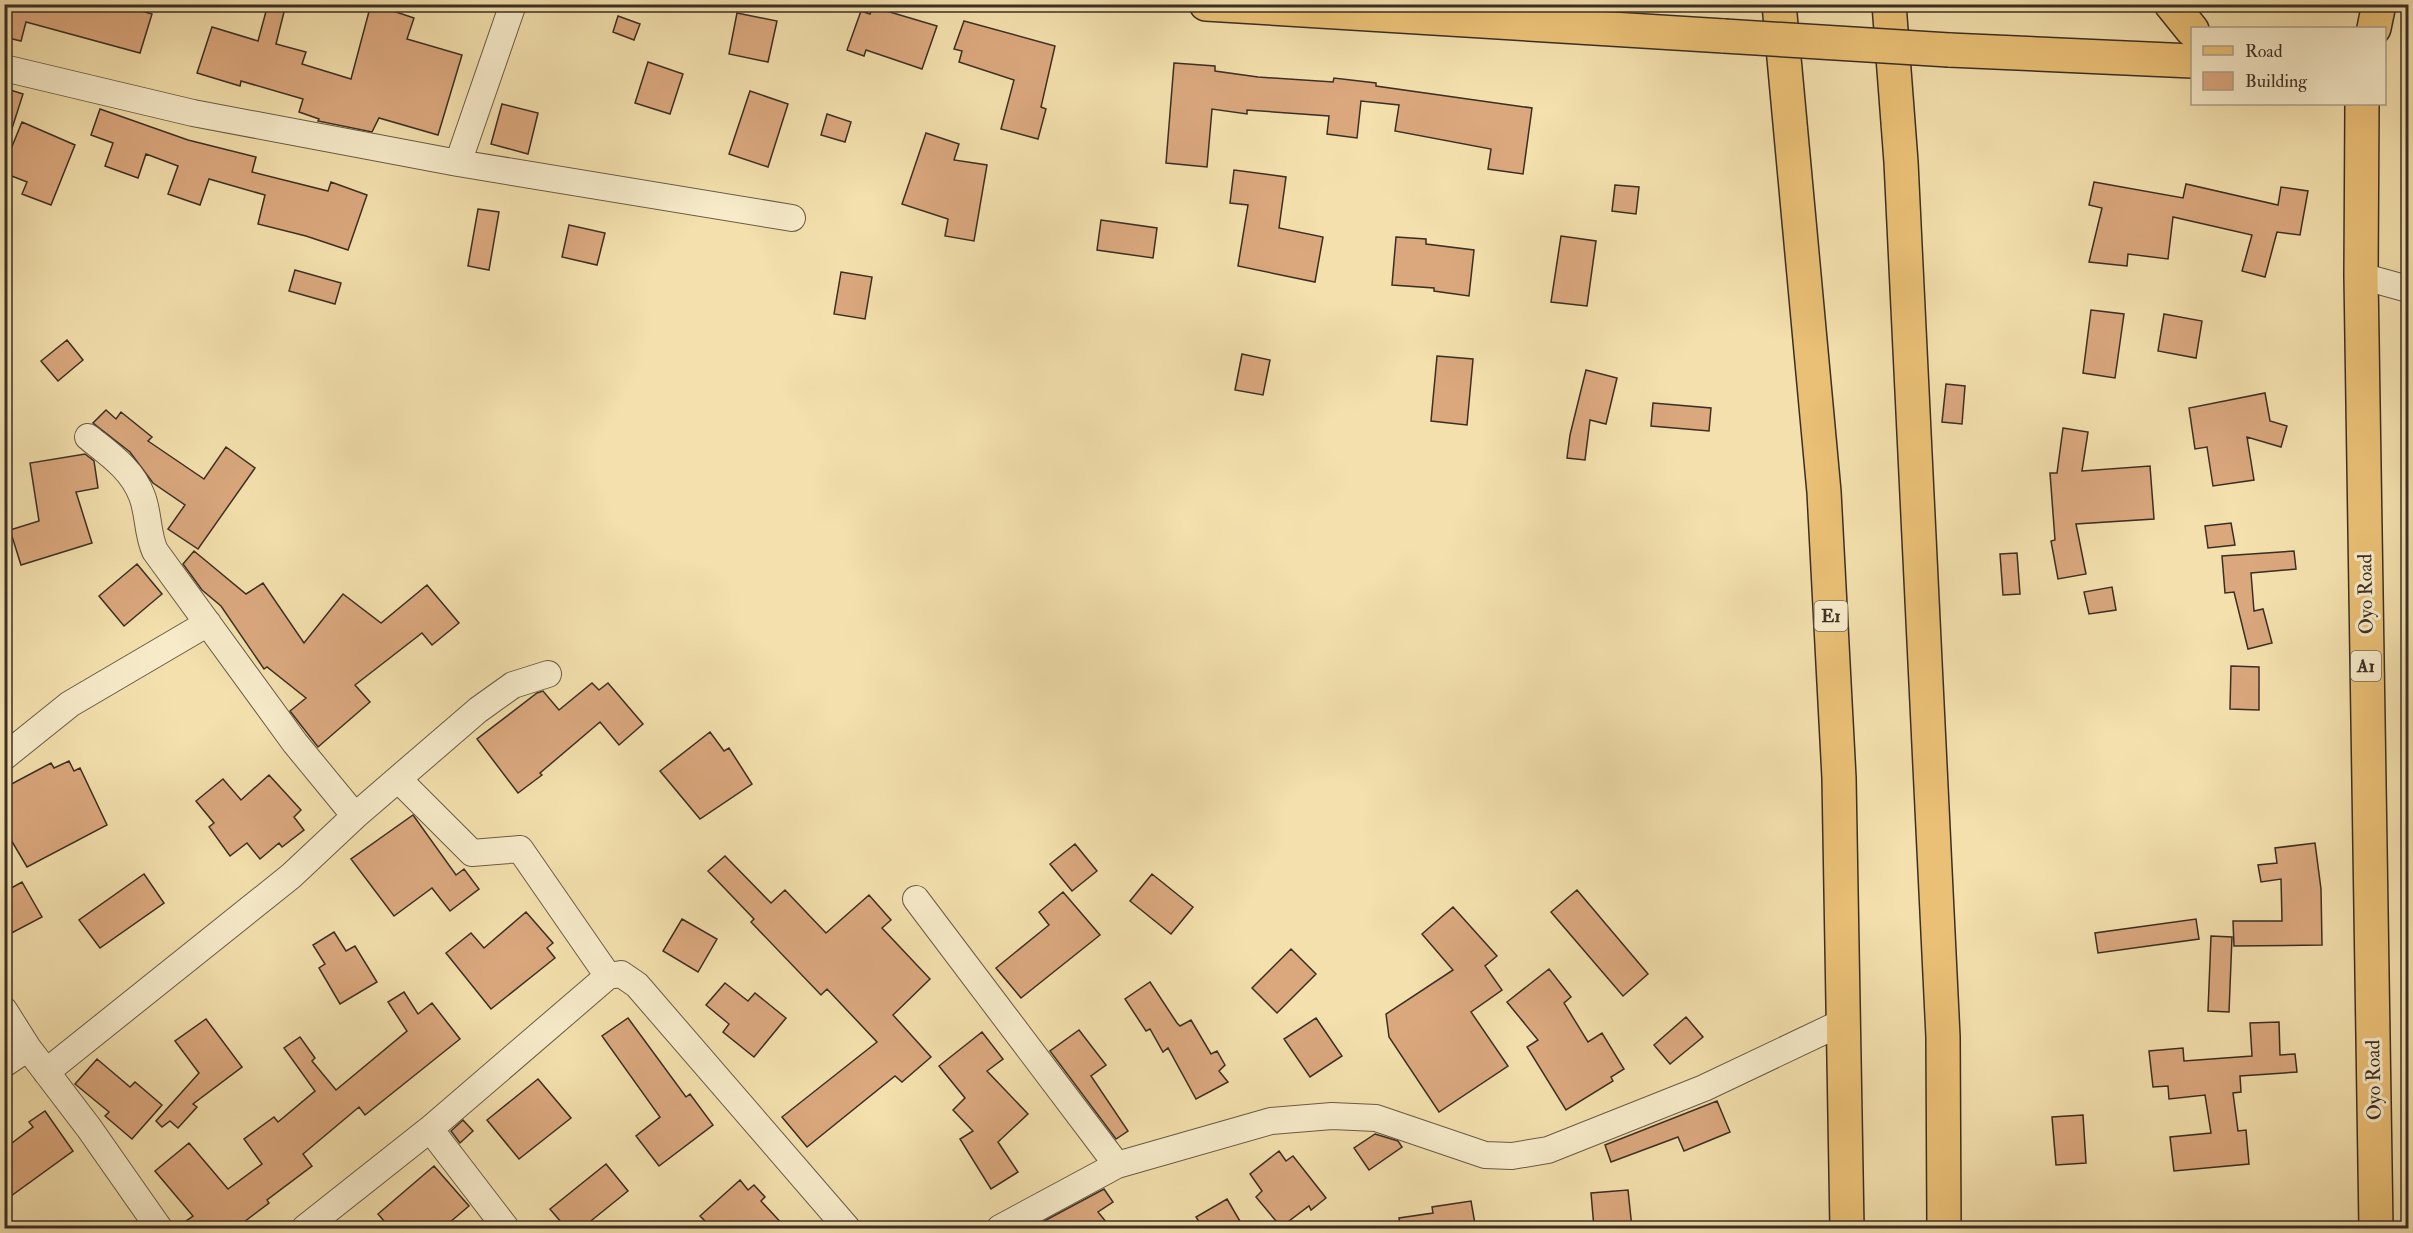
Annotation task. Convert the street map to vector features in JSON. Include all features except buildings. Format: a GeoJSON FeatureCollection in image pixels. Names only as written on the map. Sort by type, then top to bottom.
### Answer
{"type":"FeatureCollection","features":[{"type":"Feature","properties":{"kind":"main road"},"geometry":{"type":"LineString","coordinates":[[1206,4],[1949,50],[2191,61]]}},
{"type":"Feature","properties":{"kind":"main road","name":"E1"},"geometry":{"type":"LineString","coordinates":[[1779,4],[1824,492],[1839,778],[1847,1228]]}},
{"type":"Feature","properties":{"kind":"main road"},"geometry":{"type":"LineString","coordinates":[[1889,4],[1901,162],[1943,1037],[1944,1228]]}},
{"type":"Feature","properties":{"kind":"main road"},"geometry":{"type":"LineString","coordinates":[[2171,4],[2191,28]]}},
{"type":"Feature","properties":{"kind":"main road"},"geometry":{"type":"LineString","coordinates":[[2374,27],[2379,4]]}},
{"type":"Feature","properties":{"kind":"main road","name":"Oyo Road"},"geometry":{"type":"LineString","coordinates":[[2362,105],[2361,276],[2376,1228]]}},
{"type":"Feature","properties":{"kind":"street"},"geometry":{"type":"LineString","coordinates":[[458,163],[513,4]]}},
{"type":"Feature","properties":{"kind":"street"},"geometry":{"type":"LineString","coordinates":[[4,68],[193,113],[458,163],[792,218]]}},
{"type":"Feature","properties":{"kind":"street"},"geometry":{"type":"LineString","coordinates":[[2361,276],[2409,290]]}},
{"type":"Feature","properties":{"kind":"street"},"geometry":{"type":"LineString","coordinates":[[88,437],[126,468],[142,495],[149,539],[155,551],[295,742],[355,816]]}},
{"type":"Feature","properties":{"kind":"street"},"geometry":{"type":"LineString","coordinates":[[4,757],[70,704],[208,623]]}},
{"type":"Feature","properties":{"kind":"street"},"geometry":{"type":"LineString","coordinates":[[46,1072],[291,876],[355,816],[478,710],[513,685],[548,674]]}},
{"type":"Feature","properties":{"kind":"street"},"geometry":{"type":"LineString","coordinates":[[398,779],[472,853],[520,849],[608,976]]}},
{"type":"Feature","properties":{"kind":"street"},"geometry":{"type":"LineString","coordinates":[[916,899],[1117,1165]]}},
{"type":"Feature","properties":{"kind":"street"},"geometry":{"type":"LineString","coordinates":[[305,1228],[430,1129],[608,976],[621,974],[637,985],[847,1228]]}},
{"type":"Feature","properties":{"kind":"street"},"geometry":{"type":"LineString","coordinates":[[4,1010],[28,1048],[89,1128],[159,1228]]}},
{"type":"Feature","properties":{"kind":"street"},"geometry":{"type":"LineString","coordinates":[[1000,1228],[1117,1165],[1271,1121],[1332,1116],[1376,1118],[1485,1155],[1512,1156],[1548,1150],[1704,1088],[1845,1021]]}},
{"type":"Feature","properties":{"kind":"street"},"geometry":{"type":"LineString","coordinates":[[4,1064],[28,1048]]}},
{"type":"Feature","properties":{"kind":"street"},"geometry":{"type":"LineString","coordinates":[[430,1129],[506,1228]]}}]}
